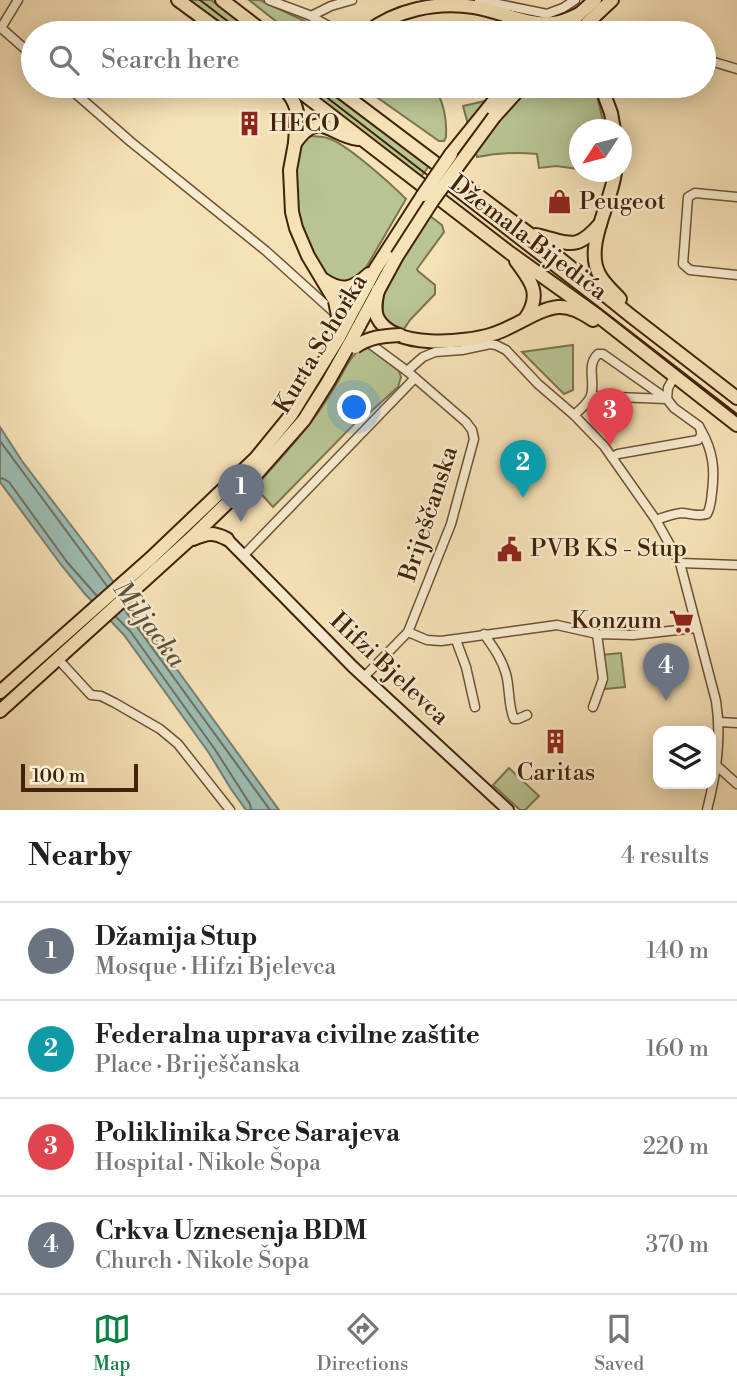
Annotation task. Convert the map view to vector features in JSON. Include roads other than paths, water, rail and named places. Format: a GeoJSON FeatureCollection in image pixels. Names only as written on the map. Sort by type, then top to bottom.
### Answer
{"type":"FeatureCollection","features":[{"type":"Feature","properties":{"kind":"main road"},"geometry":{"type":"LineString","coordinates":[[178,0],[207,21]]}},
{"type":"Feature","properties":{"kind":"main road"},"geometry":{"type":"LineString","coordinates":[[222,0],[249,21]]}},
{"type":"Feature","properties":{"kind":"main road"},"geometry":{"type":"LineString","coordinates":[[571,21],[595,0]]}},
{"type":"Feature","properties":{"kind":"main road"},"geometry":{"type":"LineString","coordinates":[[590,21],[612,0]]}},
{"type":"Feature","properties":{"kind":"main road"},"geometry":{"type":"LineString","coordinates":[[384,21],[407,12],[437,6],[477,4],[518,19],[537,21]]}},
{"type":"Feature","properties":{"kind":"main road"},"geometry":{"type":"LineString","coordinates":[[561,21],[579,14]]}},
{"type":"Feature","properties":{"kind":"main road"},"geometry":{"type":"LineString","coordinates":[[593,21],[597,15]]}},
{"type":"Feature","properties":{"kind":"main road"},"geometry":{"type":"LineString","coordinates":[[292,98],[297,121],[290,170],[292,212],[302,243],[335,301],[342,342],[363,341],[394,332]]}},
{"type":"Feature","properties":{"kind":"main road","name":"Džemala Bijedića"},"geometry":{"type":"LineString","coordinates":[[309,98],[510,253],[577,300],[737,425]]}},
{"type":"Feature","properties":{"kind":"main road","name":"Džemala Bijedića"},"geometry":{"type":"LineString","coordinates":[[349,98],[528,233],[737,398]]}},
{"type":"Feature","properties":{"kind":"main road"},"geometry":{"type":"LineString","coordinates":[[356,98],[386,126]]}},
{"type":"Feature","properties":{"kind":"main road","name":"Kurta Schorka"},"geometry":{"type":"LineString","coordinates":[[354,322],[376,268],[392,253],[508,98]]}},
{"type":"Feature","properties":{"kind":"main road"},"geometry":{"type":"LineString","coordinates":[[605,98],[612,119]]}},
{"type":"Feature","properties":{"kind":"main road"},"geometry":{"type":"LineString","coordinates":[[295,143],[305,132],[321,125],[350,138],[363,139]]}},
{"type":"Feature","properties":{"kind":"main road"},"geometry":{"type":"LineString","coordinates":[[613,182],[600,224],[594,254],[595,264],[604,282],[631,316]]}},
{"type":"Feature","properties":{"kind":"main road"},"geometry":{"type":"LineString","coordinates":[[528,233],[577,243],[590,236],[600,224]]}},
{"type":"Feature","properties":{"kind":"main road","name":"Kurta Schorka"},"geometry":{"type":"LineString","coordinates":[[124,591],[167,543],[257,458],[291,415],[378,290],[392,253]]}},
{"type":"Feature","properties":{"kind":"main road"},"geometry":{"type":"LineString","coordinates":[[510,253],[530,281],[535,297],[534,305],[525,320]]}},
{"type":"Feature","properties":{"kind":"main road"},"geometry":{"type":"LineString","coordinates":[[321,278],[333,286],[347,288],[361,281],[376,268]]}},
{"type":"Feature","properties":{"kind":"main road"},"geometry":{"type":"LineString","coordinates":[[378,290],[375,303],[378,319],[394,332],[432,342],[449,342],[494,334],[552,309],[569,308],[624,336]]}},
{"type":"Feature","properties":{"kind":"main road","name":"Kurta Schorka"},"geometry":{"type":"LineString","coordinates":[[0,692],[189,540],[228,504],[304,420],[342,359],[342,342]]}},
{"type":"Feature","properties":{"kind":"main road"},"geometry":{"type":"LineString","coordinates":[[228,504],[221,520],[228,539]]}},
{"type":"Feature","properties":{"kind":"main road"},"geometry":{"type":"LineString","coordinates":[[189,540],[215,533],[228,539]]}},
{"type":"Feature","properties":{"kind":"main road","name":"Hifzi Bjelevca"},"geometry":{"type":"LineString","coordinates":[[228,539],[364,677],[508,810]]}},
{"type":"Feature","properties":{"kind":"main road","name":"Kurta Schorka"},"geometry":{"type":"LineString","coordinates":[[0,711],[58,659],[90,621]]}},
{"type":"Feature","properties":{"kind":"street"},"geometry":{"type":"LineString","coordinates":[[18,0],[1,27],[21,45]]}},
{"type":"Feature","properties":{"kind":"street"},"geometry":{"type":"LineString","coordinates":[[269,0],[320,21]]}},
{"type":"Feature","properties":{"kind":"street"},"geometry":{"type":"LineString","coordinates":[[311,16],[352,0]]}},
{"type":"Feature","properties":{"kind":"street"},"geometry":{"type":"LineString","coordinates":[[477,4],[547,14],[575,0]]}},
{"type":"Feature","properties":{"kind":"street"},"geometry":{"type":"LineString","coordinates":[[716,63],[737,69]]}},
{"type":"Feature","properties":{"kind":"street","name":"Briješčanska"},"geometry":{"type":"LineString","coordinates":[[81,98],[266,251],[349,326],[407,371],[472,430],[474,439],[451,524],[408,632]]}},
{"type":"Feature","properties":{"kind":"street"},"geometry":{"type":"LineString","coordinates":[[737,197],[695,193],[688,197],[683,264],[690,270],[737,275]]}},
{"type":"Feature","properties":{"kind":"street"},"geometry":{"type":"LineString","coordinates":[[407,371],[428,354],[496,345],[506,350],[538,384],[574,415],[612,457],[656,520],[680,563],[716,701],[719,722],[717,766],[707,810]]}},
{"type":"Feature","properties":{"kind":"street"},"geometry":{"type":"LineString","coordinates":[[574,415],[592,396],[592,362],[598,354],[603,354],[667,399],[674,408],[699,426],[713,459],[710,509],[707,514],[701,516],[685,513],[656,520]]}},
{"type":"Feature","properties":{"kind":"street"},"geometry":{"type":"LineString","coordinates":[[667,399],[667,388],[674,377]]}},
{"type":"Feature","properties":{"kind":"street"},"geometry":{"type":"LineString","coordinates":[[243,556],[415,378]]}},
{"type":"Feature","properties":{"kind":"street"},"geometry":{"type":"LineString","coordinates":[[592,396],[667,399]]}},
{"type":"Feature","properties":{"kind":"street"},"geometry":{"type":"LineString","coordinates":[[612,457],[698,440],[701,430]]}},
{"type":"Feature","properties":{"kind":"street"},"geometry":{"type":"LineString","coordinates":[[680,563],[737,565]]}},
{"type":"Feature","properties":{"kind":"street"},"geometry":{"type":"LineString","coordinates":[[364,677],[408,632],[427,640],[456,640],[557,625],[597,634],[633,635],[696,628]]}},
{"type":"Feature","properties":{"kind":"street"},"geometry":{"type":"LineString","coordinates":[[484,634],[499,655],[506,674],[512,716],[518,719],[527,715]]}},
{"type":"Feature","properties":{"kind":"street"},"geometry":{"type":"LineString","coordinates":[[593,707],[603,679],[597,634]]}},
{"type":"Feature","properties":{"kind":"street"},"geometry":{"type":"LineString","coordinates":[[456,640],[466,667],[475,707]]}},
{"type":"Feature","properties":{"kind":"street"},"geometry":{"type":"LineString","coordinates":[[58,659],[91,695],[101,696],[115,703],[170,736],[230,810]]}},
{"type":"Feature","properties":{"kind":"street"},"geometry":{"type":"LineString","coordinates":[[719,722],[737,723]]}},
{"type":"Feature","properties":{"kind":"street"},"geometry":{"type":"LineString","coordinates":[[717,766],[737,784]]}},
{"type":"Feature","properties":{"kind":"water"},"geometry":{"type":"Polygon","coordinates":[[[0,427],[22,461],[99,562],[279,810],[246,810],[209,753],[124,635],[62,566],[0,482],[0,427]]]}},
{"type":"Feature","properties":{"kind":"tram line"},"geometry":{"type":"LineString","coordinates":[[200,0],[227,21]]}},
{"type":"Feature","properties":{"kind":"tram line"},"geometry":{"type":"LineString","coordinates":[[328,98],[737,414]]}},
{"type":"Feature","properties":{"kind":"place","name":"HECO"},"geometry":{"type":"Point","coordinates":[249,124]}},
{"type":"Feature","properties":{"kind":"place","name":"Peugeot"},"geometry":{"type":"Point","coordinates":[559,202]}},
{"type":"Feature","properties":{"kind":"place","name":"Poliklinika Srce Sarajeva"},"geometry":{"type":"Point","coordinates":[610,446]}},
{"type":"Feature","properties":{"kind":"place","name":"Federalna uprava civilne zaštite"},"geometry":{"type":"Point","coordinates":[523,498]}},
{"type":"Feature","properties":{"kind":"place","name":"Džamija Stup"},"geometry":{"type":"Point","coordinates":[241,522]}},
{"type":"Feature","properties":{"kind":"place","name":"PVB KS - Stup"},"geometry":{"type":"Point","coordinates":[510,549]}},
{"type":"Feature","properties":{"kind":"place","name":"Konzum"},"geometry":{"type":"Point","coordinates":[682,621]}},
{"type":"Feature","properties":{"kind":"place","name":"Crkva Uznesenja BDM"},"geometry":{"type":"Point","coordinates":[666,701]}},
{"type":"Feature","properties":{"kind":"place","name":"Caritas"},"geometry":{"type":"Point","coordinates":[556,742]}},
{"type":"Feature","properties":{"kind":"water label","name":"Miljacka"},"geometry":{"type":"Point","coordinates":[149,624]}}]}
